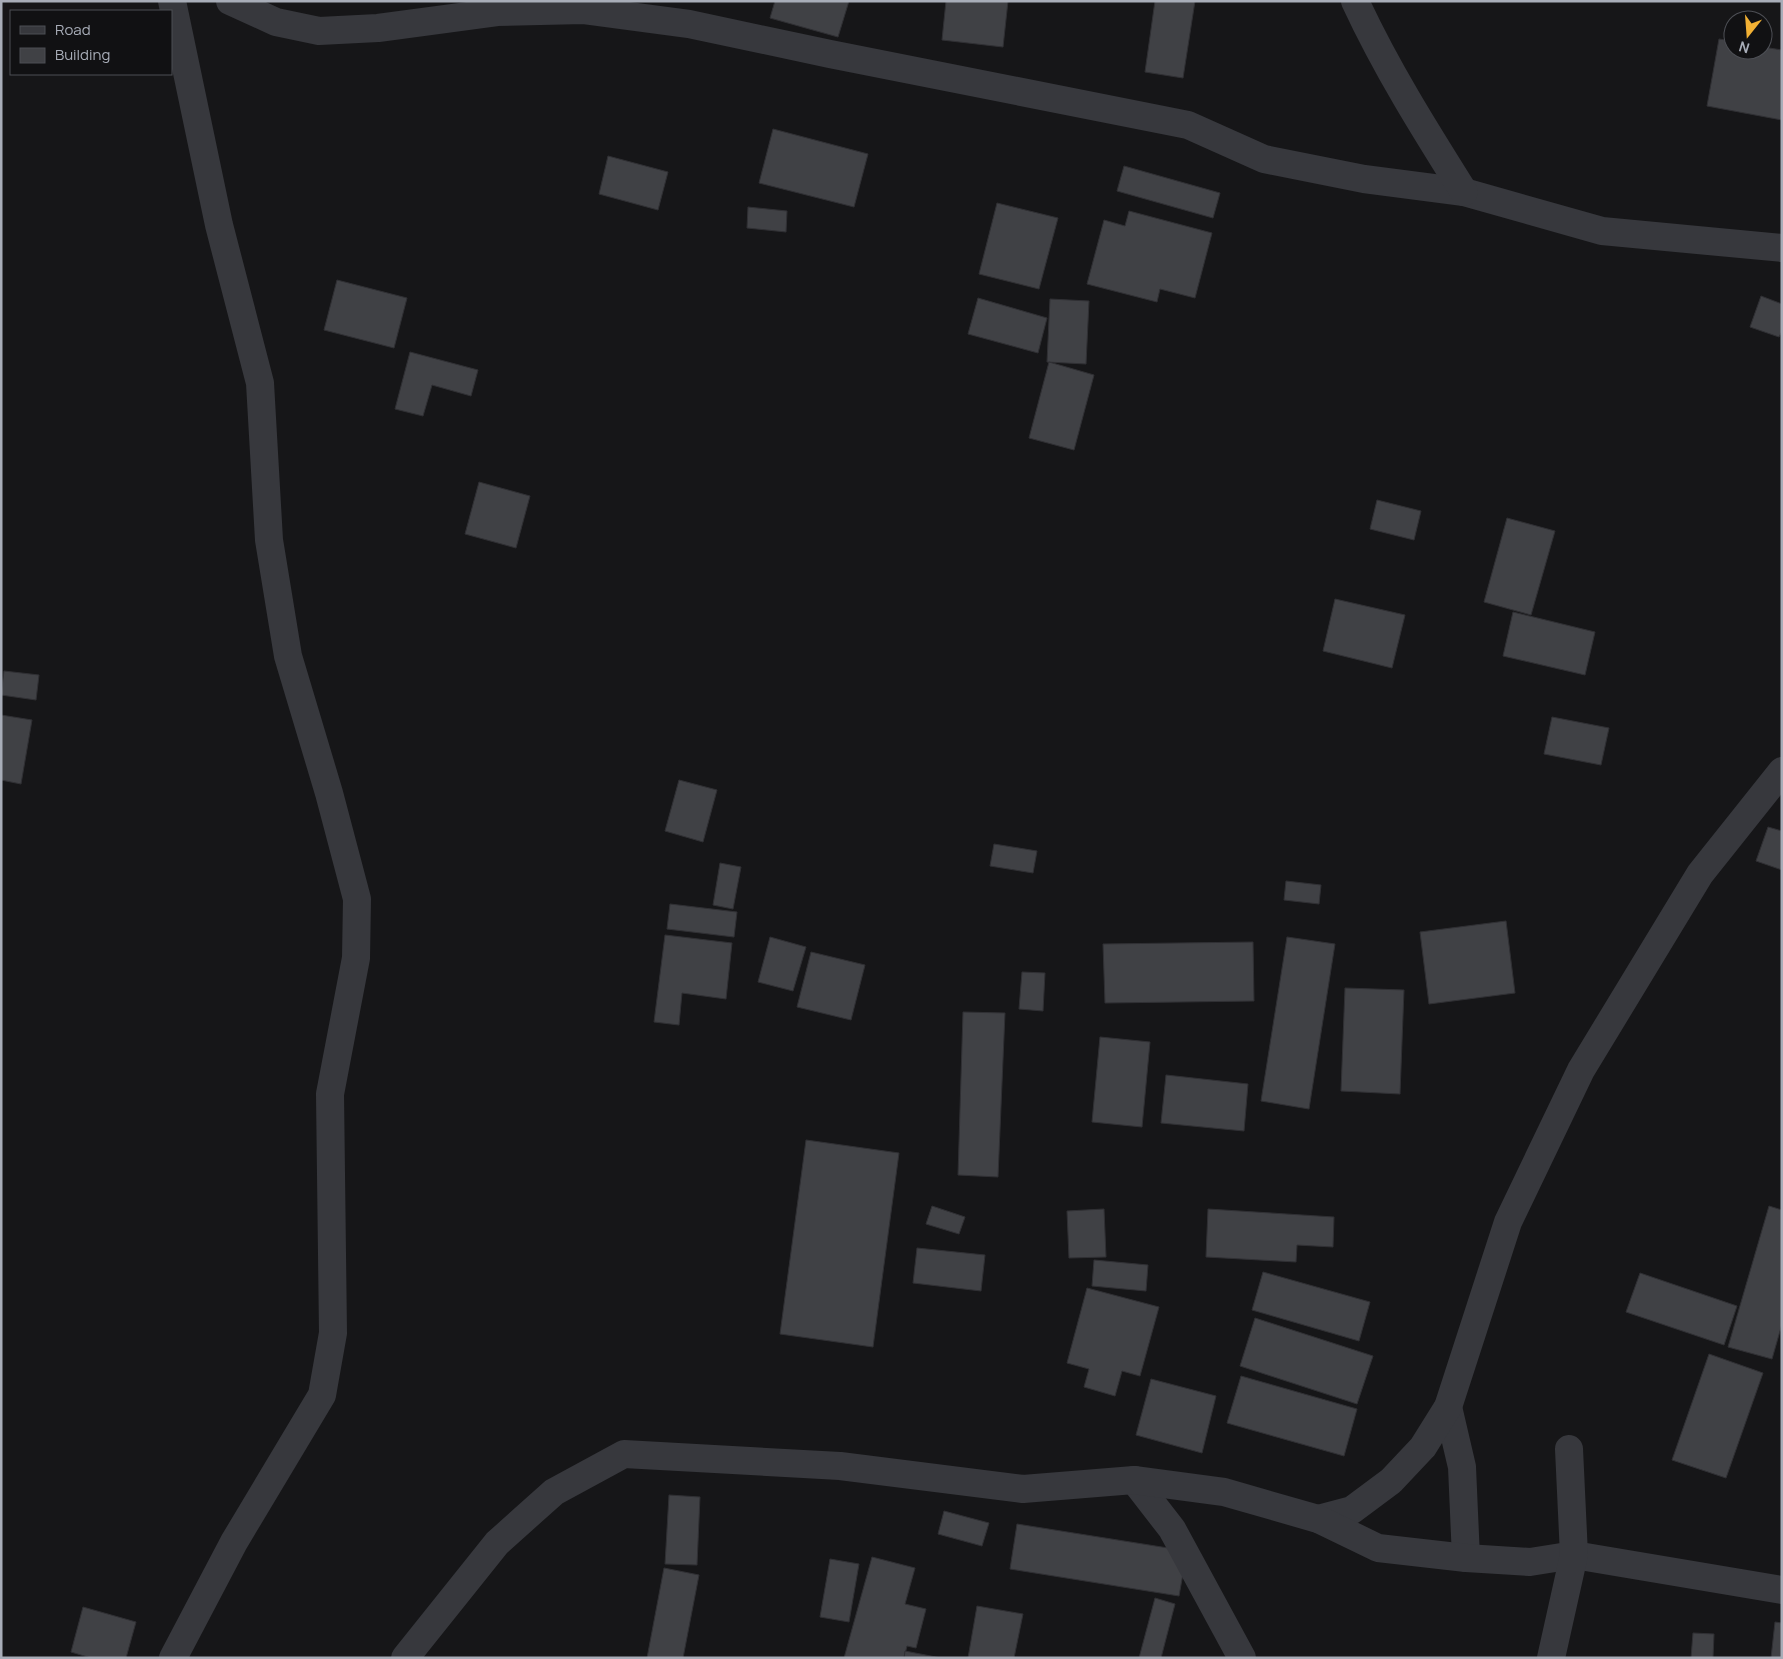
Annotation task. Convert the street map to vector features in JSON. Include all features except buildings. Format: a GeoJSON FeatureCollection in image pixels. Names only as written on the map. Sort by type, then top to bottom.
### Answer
{"type":"FeatureCollection","features":[{"type":"Feature","properties":{"kind":"street"},"geometry":{"type":"LineString","coordinates":[[172,1],[219,225],[260,383],[269,540],[288,656],[357,899],[356,958],[330,1094],[333,1333],[322,1395],[234,1542],[173,1658]]}},
{"type":"Feature","properties":{"kind":"street"},"geometry":{"type":"LineString","coordinates":[[230,1],[276,22],[319,31],[378,28],[497,12],[584,10],[689,24],[1188,125],[1264,158],[1364,179],[1464,192],[1602,231],[1782,248]]}},
{"type":"Feature","properties":{"kind":"street"},"geometry":{"type":"LineString","coordinates":[[1355,1],[1368,29],[1418,119],[1464,192]]}},
{"type":"Feature","properties":{"kind":"street"},"geometry":{"type":"LineString","coordinates":[[1318,1519],[1352,1510],[1392,1481],[1423,1447],[1448,1407],[1508,1222],[1581,1070],[1700,874],[1782,771]]}},
{"type":"Feature","properties":{"kind":"street"},"geometry":{"type":"LineString","coordinates":[[1448,1407],[1462,1467],[1466,1558]]}},
{"type":"Feature","properties":{"kind":"street"},"geometry":{"type":"LineString","coordinates":[[1551,1658],[1574,1555],[1569,1448]]}},
{"type":"Feature","properties":{"kind":"street"},"geometry":{"type":"LineString","coordinates":[[405,1658],[497,1543],[554,1492],[624,1454],[840,1466],[1023,1489],[1134,1480],[1224,1492],[1318,1519],[1378,1548],[1466,1558],[1530,1562],[1574,1555],[1782,1590]]}},
{"type":"Feature","properties":{"kind":"street"},"geometry":{"type":"LineString","coordinates":[[1134,1480],[1172,1529],[1242,1658]]}}]}
